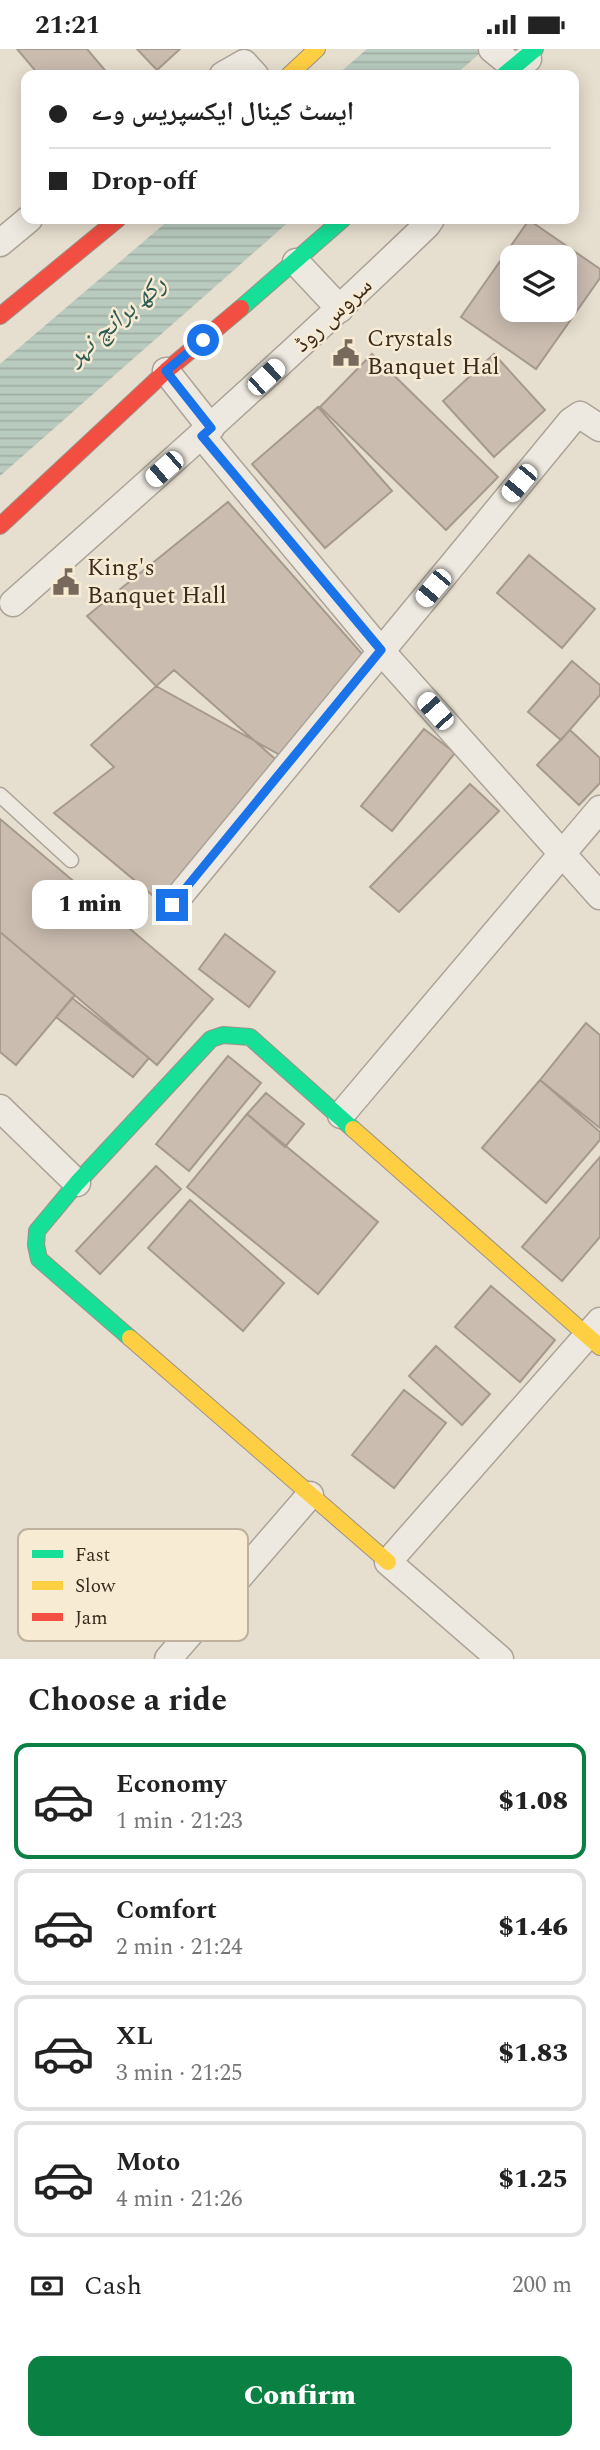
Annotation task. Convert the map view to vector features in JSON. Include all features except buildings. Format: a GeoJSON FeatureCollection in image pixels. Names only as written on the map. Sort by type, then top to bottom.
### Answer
{"type":"FeatureCollection","features":[{"type":"Feature","properties":{"kind":"street"},"geometry":{"type":"LineString","coordinates":[[294,70],[317,49]]}},
{"type":"Feature","properties":{"kind":"street"},"geometry":{"type":"LineString","coordinates":[[502,61],[536,49]]}},
{"type":"Feature","properties":{"kind":"street"},"geometry":{"type":"LineString","coordinates":[[502,61],[549,49]]}},
{"type":"Feature","properties":{"kind":"street"},"geometry":{"type":"LineString","coordinates":[[0,243],[23,224]]}},
{"type":"Feature","properties":{"kind":"street"},"geometry":{"type":"LineString","coordinates":[[0,316],[112,224]]}},
{"type":"Feature","properties":{"kind":"street"},"geometry":{"type":"LineString","coordinates":[[0,526],[166,371],[338,224]]}},
{"type":"Feature","properties":{"kind":"street","name":"سروس روڈ"},"geometry":{"type":"LineString","coordinates":[[4,602],[206,432],[428,224]]}},
{"type":"Feature","properties":{"kind":"street"},"geometry":{"type":"LineString","coordinates":[[296,262],[340,309]]}},
{"type":"Feature","properties":{"kind":"street"},"geometry":{"type":"LineString","coordinates":[[166,371],[206,432],[381,650],[600,896]]}},
{"type":"Feature","properties":{"kind":"street"},"geometry":{"type":"LineString","coordinates":[[172,905],[571,421],[580,415],[600,428]]}},
{"type":"Feature","properties":{"kind":"street"},"geometry":{"type":"LineString","coordinates":[[341,1115],[600,809]]}},
{"type":"Feature","properties":{"kind":"street"},"geometry":{"type":"LineString","coordinates":[[388,1562],[596,1335],[250,1037],[223,1035],[211,1039],[76,1183],[37,1231],[38,1259],[500,1659]]}},
{"type":"Feature","properties":{"kind":"street"},"geometry":{"type":"LineString","coordinates":[[0,1108],[76,1183]]}},
{"type":"Feature","properties":{"kind":"street"},"geometry":{"type":"LineString","coordinates":[[248,1567],[310,1495]]}},
{"type":"Feature","properties":{"kind":"street"},"geometry":{"type":"LineString","coordinates":[[168,1659],[184,1641]]}},
{"type":"Feature","properties":{"kind":"lane"},"geometry":{"type":"LineString","coordinates":[[0,795],[71,860]]}},
{"type":"Feature","properties":{"kind":"water"},"geometry":{"type":"Polygon","coordinates":[[[367,49],[485,49],[461,70],[343,70],[367,49]]]}},
{"type":"Feature","properties":{"kind":"water","name":"رکھ برانچ نہر"},"geometry":{"type":"Polygon","coordinates":[[[164,224],[286,224],[0,476],[0,364],[164,224]]]}},
{"type":"Feature","properties":{"kind":"traffic: fast"},"geometry":{"type":"LineString","coordinates":[[510,70],[535,49]]}},
{"type":"Feature","properties":{"kind":"traffic: fast"},"geometry":{"type":"LineString","coordinates":[[241,308],[337,224]]}},
{"type":"Feature","properties":{"kind":"traffic: fast"},"geometry":{"type":"LineString","coordinates":[[130,1338],[39,1259],[37,1231],[77,1183],[211,1039],[223,1035],[250,1037],[353,1129]]}},
{"type":"Feature","properties":{"kind":"traffic: slow"},"geometry":{"type":"LineString","coordinates":[[294,70],[317,49]]}},
{"type":"Feature","properties":{"kind":"traffic: slow"},"geometry":{"type":"LineString","coordinates":[[353,1129],[600,1347]]}},
{"type":"Feature","properties":{"kind":"traffic: slow"},"geometry":{"type":"LineString","coordinates":[[130,1338],[388,1562]]}},
{"type":"Feature","properties":{"kind":"traffic: jam"},"geometry":{"type":"LineString","coordinates":[[0,316],[112,224]]}},
{"type":"Feature","properties":{"kind":"traffic: jam"},"geometry":{"type":"LineString","coordinates":[[0,526],[166,371],[241,308]]}},
{"type":"Feature","properties":{"kind":"place","name":"Crystals Banquet Hal"},"geometry":{"type":"Point","coordinates":[346,353]}},
{"type":"Feature","properties":{"kind":"place","name":"King's Banquet Hall"},"geometry":{"type":"Point","coordinates":[66,582]}},
{"type":"Feature","properties":{"kind":"route"},"geometry":{"type":"LineString","coordinates":[[172,905],[381,650],[202,436],[211,428],[166,371],[203,340]]}}]}
